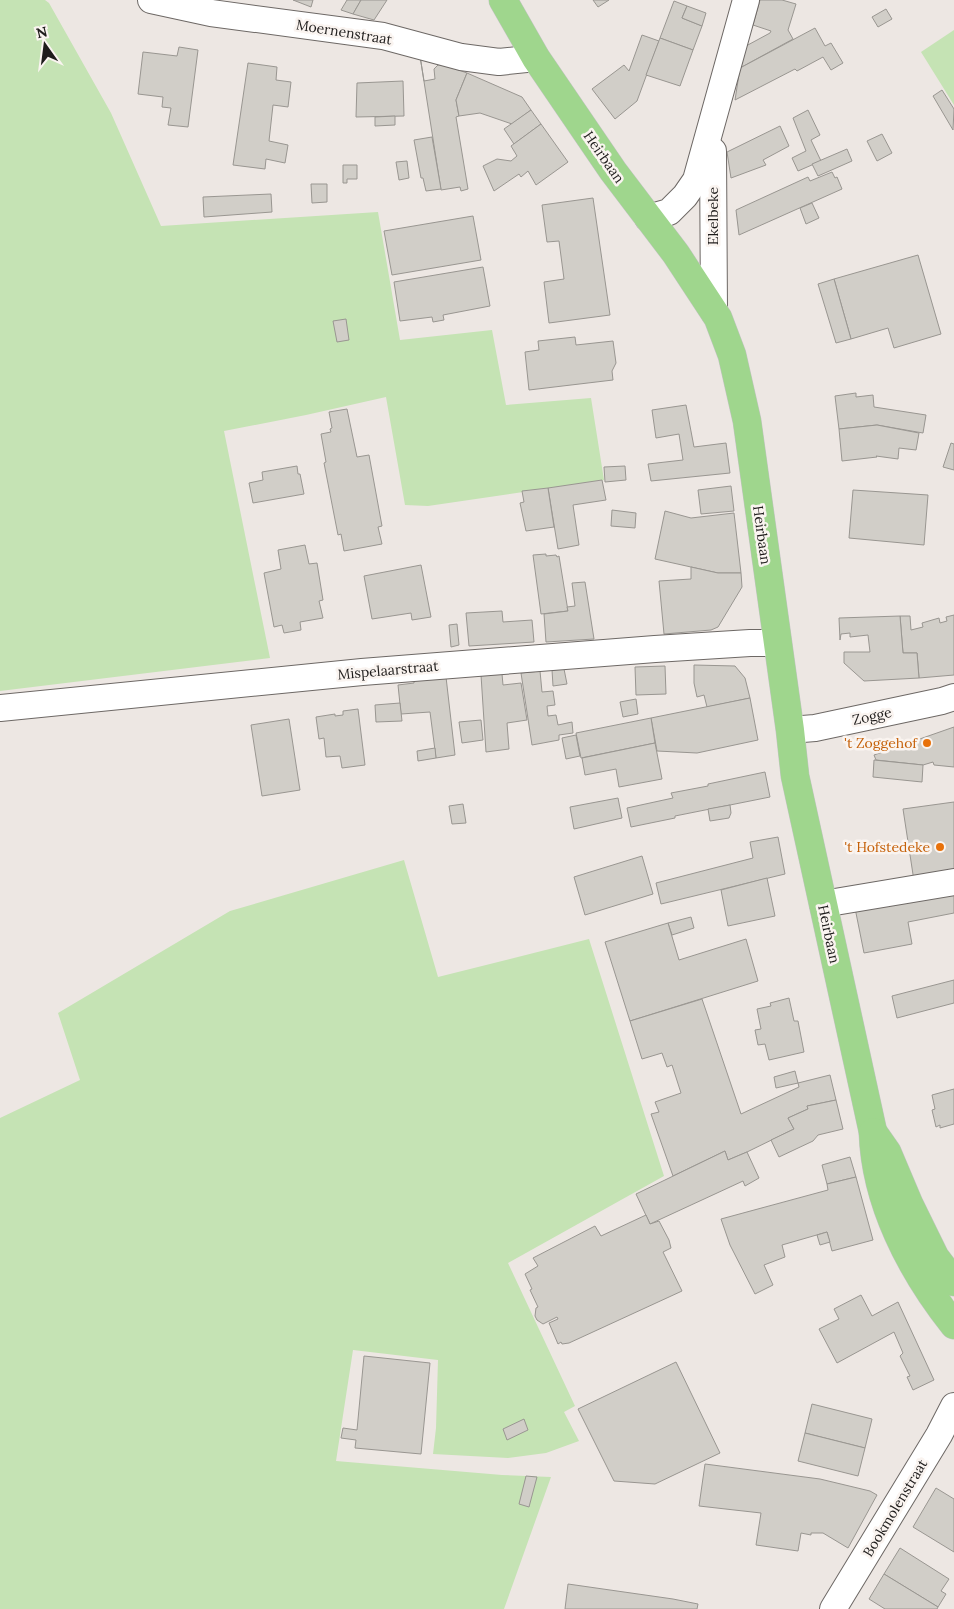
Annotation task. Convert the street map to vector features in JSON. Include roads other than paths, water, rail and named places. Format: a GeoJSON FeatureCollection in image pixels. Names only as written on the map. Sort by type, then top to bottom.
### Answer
{"type":"FeatureCollection","features":[{"type":"Feature","properties":{"kind":"main road","name":"Heirbaan"},"geometry":{"type":"LineString","coordinates":[[503,0],[536,58],[613,171],[676,254],[718,318],[732,355],[747,421],[795,776],[873,1132],[874,1156],[890,1214],[914,1265],[936,1302],[954,1325]]}},
{"type":"Feature","properties":{"kind":"main road","name":"Heirbaan"},"geometry":{"type":"LineString","coordinates":[[873,1132],[887,1152],[908,1204],[935,1257],[954,1282]]}},
{"type":"Feature","properties":{"kind":"street","name":"Moernenstraat"},"geometry":{"type":"LineString","coordinates":[[151,0],[211,13],[383,36],[461,57],[500,62],[536,58]]}},
{"type":"Feature","properties":{"kind":"street","name":"Ekelbeke"},"geometry":{"type":"LineString","coordinates":[[648,218],[669,212],[686,196],[696,180],[746,0]]}},
{"type":"Feature","properties":{"kind":"street","name":"Ekelbeke"},"geometry":{"type":"LineString","coordinates":[[712,120],[714,312]]}},
{"type":"Feature","properties":{"kind":"street","name":"Mispelaarstraat"},"geometry":{"type":"LineString","coordinates":[[0,708],[362,672],[655,649],[777,643]]}},
{"type":"Feature","properties":{"kind":"street","name":"Zogge"},"geometry":{"type":"LineString","coordinates":[[790,730],[815,728],[954,697]]}},
{"type":"Feature","properties":{"kind":"street"},"geometry":{"type":"LineString","coordinates":[[823,904],[954,882]]}},
{"type":"Feature","properties":{"kind":"street","name":"Bookmolenstraat"},"geometry":{"type":"LineString","coordinates":[[833,1609],[940,1434],[954,1406]]}},
{"type":"Feature","properties":{"kind":"place","name":"'t Zoggehof"},"geometry":{"type":"Point","coordinates":[927,743]}},
{"type":"Feature","properties":{"kind":"place","name":"'t Hofstedeke"},"geometry":{"type":"Point","coordinates":[940,847]}}]}
